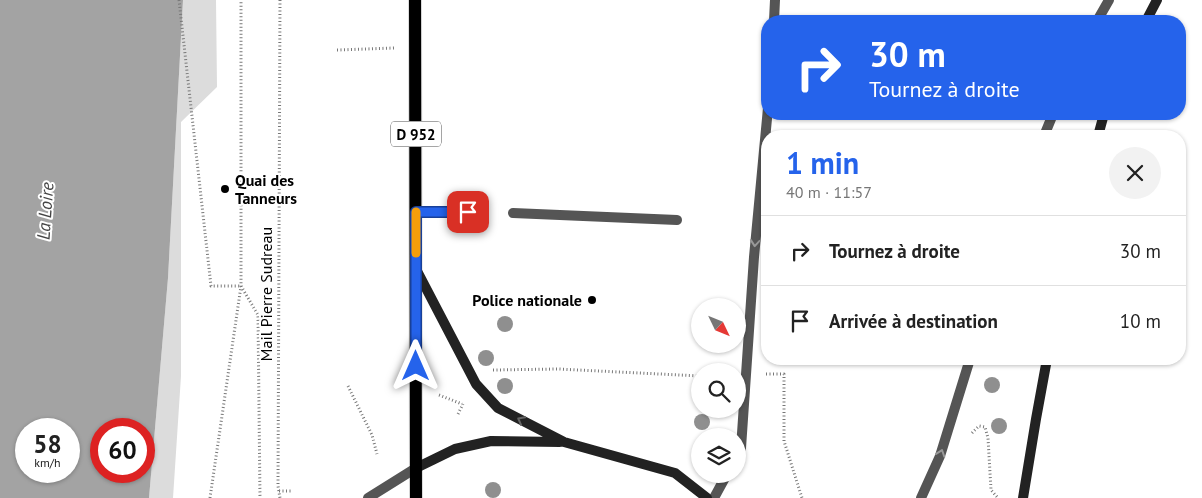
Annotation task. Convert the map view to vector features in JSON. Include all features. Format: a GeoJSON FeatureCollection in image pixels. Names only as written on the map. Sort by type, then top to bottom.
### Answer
{"type":"FeatureCollection","features":[{"type":"Feature","properties":{"kind":"main road","name":"D 952"},"geometry":{"type":"LineString","coordinates":[[415,0],[416,498]]}},
{"type":"Feature","properties":{"kind":"main road"},"geometry":{"type":"LineString","coordinates":[[1149,15],[1157,0]]}},
{"type":"Feature","properties":{"kind":"main road"},"geometry":{"type":"LineString","coordinates":[[416,268],[476,384],[498,408],[564,442],[675,473],[707,498]]}},
{"type":"Feature","properties":{"kind":"main road"},"geometry":{"type":"LineString","coordinates":[[1024,498],[1036,419],[1047,365]]}},
{"type":"Feature","properties":{"kind":"main road"},"geometry":{"type":"LineString","coordinates":[[416,468],[455,449],[491,441],[564,442]]}},
{"type":"Feature","properties":{"kind":"street"},"geometry":{"type":"LineString","coordinates":[[774,0],[774,15]]}},
{"type":"Feature","properties":{"kind":"street"},"geometry":{"type":"LineString","coordinates":[[1100,15],[1109,0]]}},
{"type":"Feature","properties":{"kind":"street"},"geometry":{"type":"LineString","coordinates":[[746,374],[761,182]]}},
{"type":"Feature","properties":{"kind":"street"},"geometry":{"type":"LineString","coordinates":[[416,212],[476,212]]}},
{"type":"Feature","properties":{"kind":"street"},"geometry":{"type":"LineString","coordinates":[[513,213],[677,220]]}},
{"type":"Feature","properties":{"kind":"street"},"geometry":{"type":"LineString","coordinates":[[921,498],[940,456],[968,365]]}},
{"type":"Feature","properties":{"kind":"street"},"geometry":{"type":"LineString","coordinates":[[368,498],[416,468]]}},
{"type":"Feature","properties":{"kind":"street"},"geometry":{"type":"LineString","coordinates":[[714,498],[722,483]]}},
{"type":"Feature","properties":{"kind":"path"},"geometry":{"type":"LineString","coordinates":[[179,0],[211,286],[241,286]]}},
{"type":"Feature","properties":{"kind":"path"},"geometry":{"type":"LineString","coordinates":[[210,498],[241,286],[241,0]]}},
{"type":"Feature","properties":{"kind":"path","name":"Mail Pierre Sudreau"},"geometry":{"type":"LineString","coordinates":[[280,0],[280,498]]}},
{"type":"Feature","properties":{"kind":"path"},"geometry":{"type":"LineString","coordinates":[[337,50],[395,48]]}},
{"type":"Feature","properties":{"kind":"path"},"geometry":{"type":"LineString","coordinates":[[241,286],[258,315],[260,498]]}},
{"type":"Feature","properties":{"kind":"path"},"geometry":{"type":"LineString","coordinates":[[487,370],[558,370],[691,376]]}},
{"type":"Feature","properties":{"kind":"path"},"geometry":{"type":"LineString","coordinates":[[746,374],[784,374],[784,441],[802,498]]}},
{"type":"Feature","properties":{"kind":"path"},"geometry":{"type":"LineString","coordinates":[[348,386],[372,435],[377,454]]}},
{"type":"Feature","properties":{"kind":"path"},"geometry":{"type":"LineString","coordinates":[[439,394],[463,404]]}},
{"type":"Feature","properties":{"kind":"path"},"geometry":{"type":"LineString","coordinates":[[970,439],[973,432],[979,426],[985,427],[988,438],[991,490],[998,498]]}},
{"type":"Feature","properties":{"kind":"path"},"geometry":{"type":"LineString","coordinates":[[279,491],[290,491]]}},
{"type":"Feature","properties":{"kind":"shaded area"},"geometry":{"type":"Polygon","coordinates":[[[183,0],[216,0],[217,87],[181,122],[181,376],[173,498],[149,498],[150,483],[155,483],[155,429],[168,278],[183,0]]]}},
{"type":"Feature","properties":{"kind":"water","name":"La Loire"},"geometry":{"type":"Polygon","coordinates":[[[0,0],[183,0],[168,278],[155,429],[155,418],[90,418],[90,483],[150,483],[149,498],[0,498],[0,0]]]}},
{"type":"Feature","properties":{"kind":"slow traffic"},"geometry":{"type":"LineString","coordinates":[[416,212],[416,253]]}},
{"type":"Feature","properties":{"kind":"place","name":"Quai des Tanneurs"},"geometry":{"type":"Point","coordinates":[225,189]}},
{"type":"Feature","properties":{"kind":"place","name":"Police nationale"},"geometry":{"type":"Point","coordinates":[592,300]}},
{"type":"Feature","properties":{"kind":"route"},"geometry":{"type":"LineString","coordinates":[[416,366],[416,212],[468,212]]}}]}
